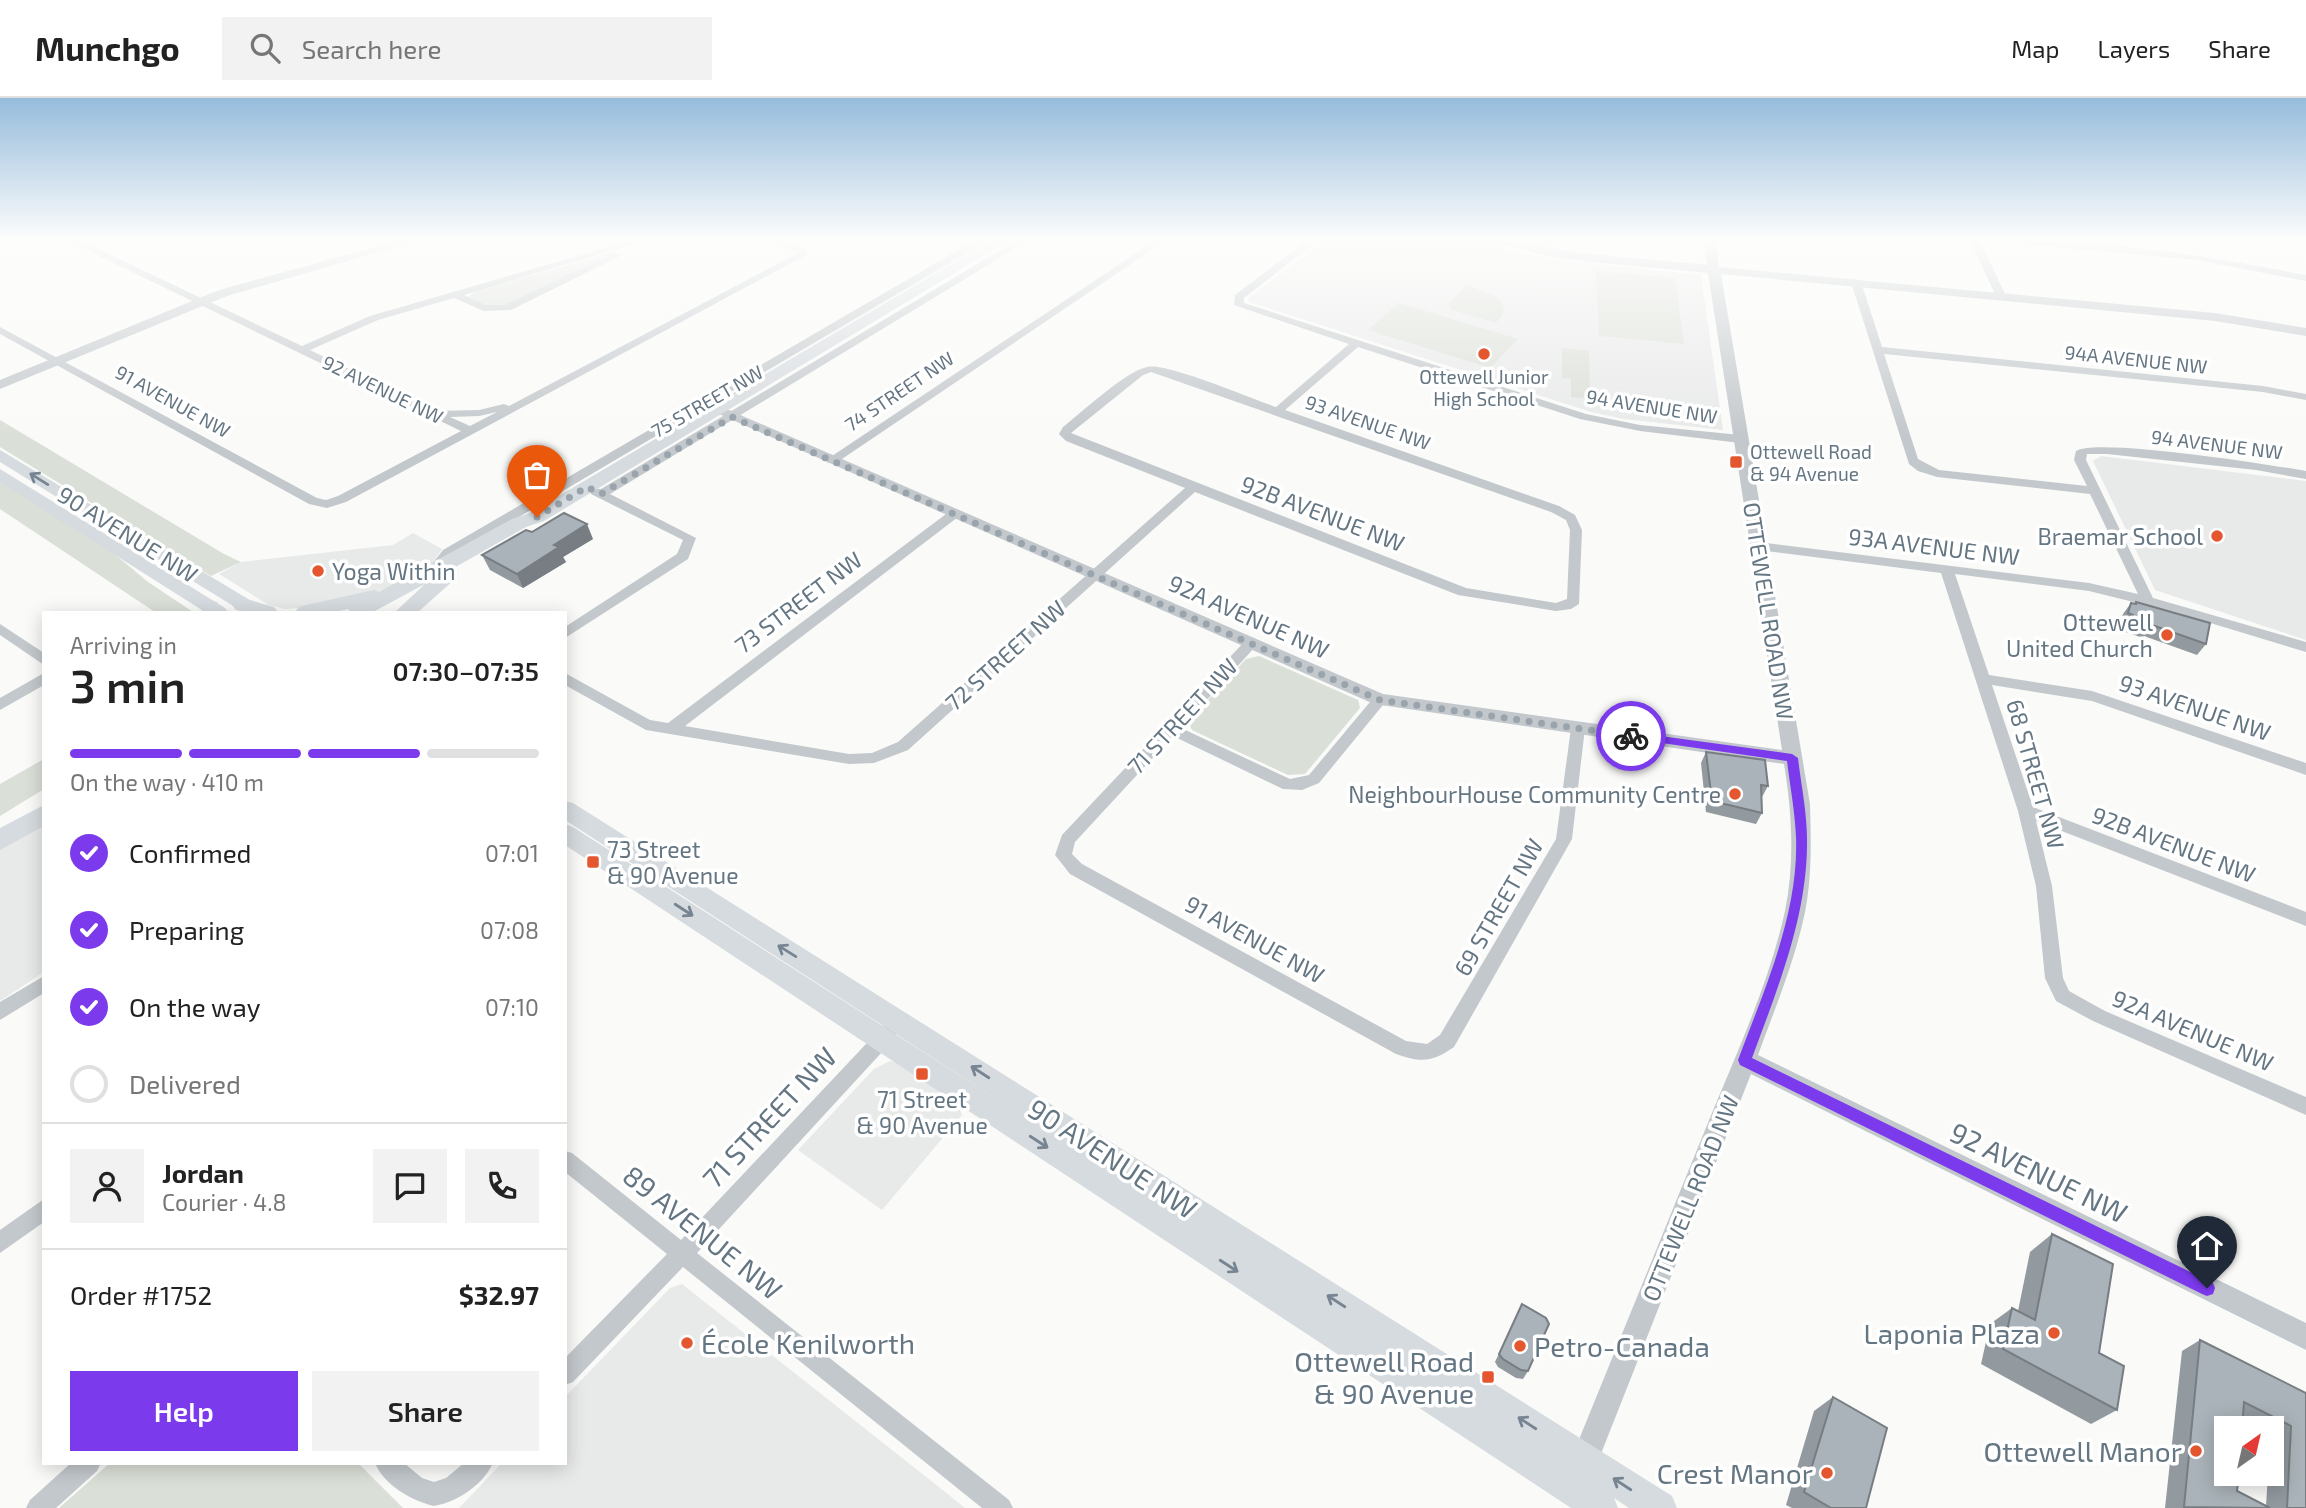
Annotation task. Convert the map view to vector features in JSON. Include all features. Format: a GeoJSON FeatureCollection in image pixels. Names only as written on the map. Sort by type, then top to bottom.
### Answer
{"type":"FeatureCollection","features":[{"type":"Feature","properties":{"kind":"main road","name":"75 STREET NW"},"geometry":{"type":"LineString","coordinates":[[360,611],[405,586],[442,571],[526,527],[537,517],[594,490],[724,414],[899,305]]}},
{"type":"Feature","properties":{"kind":"main road","name":"90 AVENUE NW"},"geometry":{"type":"LineString","coordinates":[[0,455],[249,609]]}},
{"type":"Feature","properties":{"kind":"main road","name":"90 AVENUE NW"},"geometry":{"type":"LineString","coordinates":[[0,474],[214,611]]}},
{"type":"Feature","properties":{"kind":"main road","name":"75 STREET NW"},"geometry":{"type":"LineString","coordinates":[[383,611],[442,571]]}},
{"type":"Feature","properties":{"kind":"main road"},"geometry":{"type":"LineString","coordinates":[[407,611],[442,571]]}},
{"type":"Feature","properties":{"kind":"main road"},"geometry":{"type":"LineString","coordinates":[[311,611],[366,599],[405,586]]}},
{"type":"Feature","properties":{"kind":"main road"},"geometry":{"type":"LineString","coordinates":[[0,823],[42,798]]}},
{"type":"Feature","properties":{"kind":"main road"},"geometry":{"type":"LineString","coordinates":[[0,840],[42,815]]}},
{"type":"Feature","properties":{"kind":"main road","name":"90 AVENUE NW"},"geometry":{"type":"LineString","coordinates":[[567,817],[891,1030],[1579,1475],[1660,1508]]}},
{"type":"Feature","properties":{"kind":"main road","name":"90 AVENUE NW"},"geometry":{"type":"LineString","coordinates":[[1579,1475],[1601,1508]]}},
{"type":"Feature","properties":{"kind":"street"},"geometry":{"type":"LineString","coordinates":[[0,385],[193,305]]}},
{"type":"Feature","properties":{"kind":"street","name":"92 AVENUE NW"},"geometry":{"type":"LineString","coordinates":[[206,305],[470,432]]}},
{"type":"Feature","properties":{"kind":"street"},"geometry":{"type":"LineString","coordinates":[[302,350],[374,318],[421,305]]}},
{"type":"Feature","properties":{"kind":"street"},"geometry":{"type":"LineString","coordinates":[[477,305],[484,308],[512,305]]}},
{"type":"Feature","properties":{"kind":"street"},"geometry":{"type":"LineString","coordinates":[[470,432],[708,305]]}},
{"type":"Feature","properties":{"kind":"street","name":"75 STREET NW"},"geometry":{"type":"LineString","coordinates":[[442,571],[448,554],[459,547],[872,305]]}},
{"type":"Feature","properties":{"kind":"street","name":"75 STREET NW"},"geometry":{"type":"LineString","coordinates":[[724,414],[912,305]]}},
{"type":"Feature","properties":{"kind":"street","name":"74 STREET NW"},"geometry":{"type":"LineString","coordinates":[[832,460],[1064,305]]}},
{"type":"Feature","properties":{"kind":"street","name":"94 AVENUE NW"},"geometry":{"type":"LineString","coordinates":[[1239,305],[1584,417],[1640,428],[1741,439]]}},
{"type":"Feature","properties":{"kind":"street","name":"OTTEWELL ROAD NW"},"geometry":{"type":"LineString","coordinates":[[1579,1475],[1745,1060],[1778,970],[1795,911],[1802,838],[1792,758],[1719,305]]}},
{"type":"Feature","properties":{"kind":"street"},"geometry":{"type":"LineString","coordinates":[[1863,305],[1911,458],[1922,468],[1937,473],[2095,491],[2147,600]]}},
{"type":"Feature","properties":{"kind":"street"},"geometry":{"type":"LineString","coordinates":[[2091,305],[2215,317],[2306,332]]}},
{"type":"Feature","properties":{"kind":"street","name":"91 AVENUE NW"},"geometry":{"type":"LineString","coordinates":[[0,330],[313,501],[327,503],[342,499],[470,432]]}},
{"type":"Feature","properties":{"kind":"street"},"geometry":{"type":"LineString","coordinates":[[1279,411],[1355,344]]}},
{"type":"Feature","properties":{"kind":"street","name":"94A AVENUE NW"},"geometry":{"type":"LineString","coordinates":[[1877,350],[2263,389],[2306,397]]}},
{"type":"Feature","properties":{"kind":"street","name":"93 AVENUE NW"},"geometry":{"type":"LineString","coordinates":[[1070,439],[1065,434],[1067,429],[1139,373],[1150,369],[1168,373],[1555,509],[1571,518],[1576,530],[1574,601],[1566,606]]}},
{"type":"Feature","properties":{"kind":"street"},"geometry":{"type":"LineString","coordinates":[[435,414],[479,413],[524,403]]}},
{"type":"Feature","properties":{"kind":"street","name":"92A AVENUE NW"},"geometry":{"type":"LineString","coordinates":[[724,414],[1380,700],[1792,758]]}},
{"type":"Feature","properties":{"kind":"street","name":"92B AVENUE NW"},"geometry":{"type":"LineString","coordinates":[[1070,439],[1463,592],[1556,607],[1566,606]]}},
{"type":"Feature","properties":{"kind":"street","name":"94 AVENUE NW"},"geometry":{"type":"LineString","coordinates":[[2095,491],[2080,460],[2082,451],[2106,450],[2256,466],[2306,475]]}},
{"type":"Feature","properties":{"kind":"street","name":"72 STREET NW"},"geometry":{"type":"LineString","coordinates":[[671,729],[849,759],[874,758],[888,754],[902,746],[1193,487]]}},
{"type":"Feature","properties":{"kind":"street"},"geometry":{"type":"LineString","coordinates":[[567,633],[683,555],[690,537],[594,490]]}},
{"type":"Feature","properties":{"kind":"street","name":"73 STREET NW"},"geometry":{"type":"LineString","coordinates":[[671,729],[954,513]]}},
{"type":"Feature","properties":{"kind":"street","name":"93A AVENUE NW"},"geometry":{"type":"LineString","coordinates":[[1758,546],[2066,584],[2147,600],[2306,647]]}},
{"type":"Feature","properties":{"kind":"street","name":"68 STREET NW"},"geometry":{"type":"LineString","coordinates":[[1947,569],[2026,811],[2044,886],[2054,978],[2062,996]]}},
{"type":"Feature","properties":{"kind":"street"},"geometry":{"type":"LineString","coordinates":[[0,628],[42,659]]}},
{"type":"Feature","properties":{"kind":"street","name":"71 STREET NW"},"geometry":{"type":"LineString","coordinates":[[1063,855],[1068,839],[1251,643]]}},
{"type":"Feature","properties":{"kind":"street"},"geometry":{"type":"LineString","coordinates":[[0,705],[42,679]]}},
{"type":"Feature","properties":{"kind":"street"},"geometry":{"type":"LineString","coordinates":[[567,679],[646,724],[671,729]]}},
{"type":"Feature","properties":{"kind":"street","name":"93 AVENUE NW"},"geometry":{"type":"LineString","coordinates":[[1984,679],[2092,696],[2306,769]]}},
{"type":"Feature","properties":{"kind":"street"},"geometry":{"type":"LineString","coordinates":[[1170,729],[1288,785],[1302,784],[1314,779],[1380,700]]}},
{"type":"Feature","properties":{"kind":"street","name":"69 STREET NW"},"geometry":{"type":"LineString","coordinates":[[1430,1053],[1447,1041],[1564,839],[1578,728]]}},
{"type":"Feature","properties":{"kind":"street","name":"92B AVENUE NW"},"geometry":{"type":"LineString","coordinates":[[2026,811],[2306,919]]}},
{"type":"Feature","properties":{"kind":"street","name":"91 AVENUE NW"},"geometry":{"type":"LineString","coordinates":[[1063,855],[1076,869],[1403,1048],[1430,1053]]}},
{"type":"Feature","properties":{"kind":"street"},"geometry":{"type":"LineString","coordinates":[[0,1012],[42,984]]}},
{"type":"Feature","properties":{"kind":"street","name":"92A AVENUE NW"},"geometry":{"type":"LineString","coordinates":[[2062,996],[2099,1016],[2306,1106]]}},
{"type":"Feature","properties":{"kind":"street","name":"71 STREET NW"},"geometry":{"type":"LineString","coordinates":[[567,1372],[683,1253],[891,1030]]}},
{"type":"Feature","properties":{"kind":"street","name":"92 AVENUE NW"},"geometry":{"type":"LineString","coordinates":[[1745,1060],[2306,1337]]}},
{"type":"Feature","properties":{"kind":"street","name":"89 AVENUE NW"},"geometry":{"type":"LineString","coordinates":[[567,1162],[1001,1508]]}},
{"type":"Feature","properties":{"kind":"street"},"geometry":{"type":"LineString","coordinates":[[0,1243],[42,1211]]}},
{"type":"Feature","properties":{"kind":"street"},"geometry":{"type":"LineString","coordinates":[[38,1508],[87,1465]]}},
{"type":"Feature","properties":{"kind":"street"},"geometry":{"type":"LineString","coordinates":[[389,1465],[411,1486],[427,1495],[451,1492],[479,1465]]}},
{"type":"Feature","properties":{"kind":"shaded area"},"geometry":{"type":"Polygon","coordinates":[[[877,305],[880,305],[512,520],[877,305]]]}},
{"type":"Feature","properties":{"kind":"shaded area"},"geometry":{"type":"Polygon","coordinates":[[[1258,305],[1705,305],[1723,430],[1624,419],[1591,412],[1258,305]]]}},
{"type":"Feature","properties":{"kind":"shaded area"},"geometry":{"type":"Polygon","coordinates":[[[1397,305],[1405,305],[1518,339],[1490,368],[1368,330],[1397,305]]]}},
{"type":"Feature","properties":{"kind":"shaded area"},"geometry":{"type":"Polygon","coordinates":[[[1449,305],[1503,305],[1504,307],[1502,316],[1496,323],[1452,310],[1449,305]]]}},
{"type":"Feature","properties":{"kind":"shaded area"},"geometry":{"type":"Polygon","coordinates":[[[1598,305],[1679,305],[1684,344],[1599,336],[1598,305]]]}},
{"type":"Feature","properties":{"kind":"shaded area"},"geometry":{"type":"Polygon","coordinates":[[[1562,348],[1589,351],[1590,399],[1571,397],[1571,379],[1562,378],[1562,348]]]}},
{"type":"Feature","properties":{"kind":"shaded area"},"geometry":{"type":"Polygon","coordinates":[[[0,420],[241,562],[211,576],[0,447],[0,420]]]}},
{"type":"Feature","properties":{"kind":"shaded area","name":"Braemar School"},"geometry":{"type":"Polygon","coordinates":[[[2101,456],[2306,481],[2306,640],[2155,590],[2093,461],[2101,456]]]}},
{"type":"Feature","properties":{"kind":"shaded area"},"geometry":{"type":"Polygon","coordinates":[[[0,479],[112,552],[148,582],[192,611],[153,611],[0,509],[0,479]]]}},
{"type":"Feature","properties":{"kind":"shaded area"},"geometry":{"type":"Polygon","coordinates":[[[413,533],[442,549],[429,568],[379,592],[312,607],[285,609],[269,605],[219,574],[241,562],[393,545],[413,533]]]}},
{"type":"Feature","properties":{"kind":"shaded area"},"geometry":{"type":"Polygon","coordinates":[[[1259,656],[1358,700],[1360,708],[1305,774],[1288,775],[1192,730],[1188,721],[1246,659],[1259,656]]]}},
{"type":"Feature","properties":{"kind":"shaded area"},"geometry":{"type":"Polygon","coordinates":[[[42,760],[42,790],[0,816],[0,784],[42,760]]]}},
{"type":"Feature","properties":{"kind":"shaded area"},"geometry":{"type":"Polygon","coordinates":[[[42,822],[42,973],[0,1001],[0,848],[42,822]]]}},
{"type":"Feature","properties":{"kind":"shaded area"},"geometry":{"type":"Polygon","coordinates":[[[890,1061],[905,1064],[956,1098],[962,1115],[882,1210],[798,1150],[874,1069],[890,1061]]]}},
{"type":"Feature","properties":{"kind":"shaded area","name":"École Kenilworth"},"geometry":{"type":"Polygon","coordinates":[[[682,1284],[965,1508],[459,1508],[500,1465],[567,1465],[567,1395],[670,1288],[682,1284]]]}},
{"type":"Feature","properties":{"kind":"shaded area"},"geometry":{"type":"Polygon","coordinates":[[[108,1465],[360,1465],[403,1508],[59,1508],[108,1465]]]}},
{"type":"Feature","properties":{"kind":"building"},"geometry":{"type":"Polygon","coordinates":[[[564,513],[587,524],[554,545],[559,547],[517,574],[482,555],[526,530],[532,532],[564,513]]]}},
{"type":"Feature","properties":{"kind":"building"},"geometry":{"type":"Polygon","coordinates":[[[2136,602],[2210,623],[2206,644],[2131,620],[2133,615],[2128,613],[2131,603],[2136,602]]]}},
{"type":"Feature","properties":{"kind":"building","name":"NeighbourHouse Community Centre"},"geometry":{"type":"Polygon","coordinates":[[[1706,752],[1765,760],[1768,786],[1761,785],[1762,813],[1712,801],[1706,752]]]}},
{"type":"Feature","properties":{"kind":"building"},"geometry":{"type":"Polygon","coordinates":[[[2052,1234],[2113,1264],[2099,1353],[2124,1366],[2117,1410],[2003,1349],[2012,1308],[2035,1320],[2052,1234]]]}},
{"type":"Feature","properties":{"kind":"building","name":"Petro-Canada"},"geometry":{"type":"Polygon","coordinates":[[[1522,1304],[1546,1318],[1549,1324],[1528,1371],[1521,1370],[1499,1354],[1522,1304]]]}},
{"type":"Feature","properties":{"kind":"building"},"geometry":{"type":"Polygon","coordinates":[[[2200,1340],[2306,1393],[2306,1508],[2287,1508],[2291,1426],[2284,1422],[2284,1416],[2271,1416],[2244,1402],[2243,1416],[2214,1416],[2214,1486],[2238,1486],[2237,1491],[2270,1508],[2184,1507],[2200,1340]]]}},
{"type":"Feature","properties":{"kind":"building","name":"Crest Manor"},"geometry":{"type":"Polygon","coordinates":[[[1833,1397],[1887,1428],[1866,1508],[1831,1508],[1804,1492],[1833,1397]]]}},
{"type":"Feature","properties":{"kind":"way so far"},"geometry":{"type":"LineString","coordinates":[[537,517],[587,487],[601,494],[732,417],[1380,700],[1631,736]]}},
{"type":"Feature","properties":{"kind":"place","name":"Ottewell Junior High School"},"geometry":{"type":"Point","coordinates":[1484,354]}},
{"type":"Feature","properties":{"kind":"place","name":"Ottewell Road & 94 Avenue"},"geometry":{"type":"Point","coordinates":[1736,462]}},
{"type":"Feature","properties":{"kind":"place","name":"Braemar School"},"geometry":{"type":"Point","coordinates":[2217,536]}},
{"type":"Feature","properties":{"kind":"place","name":"Yoga Within"},"geometry":{"type":"Point","coordinates":[318,571]}},
{"type":"Feature","properties":{"kind":"place","name":"Ottewell United Church"},"geometry":{"type":"Point","coordinates":[2167,635]}},
{"type":"Feature","properties":{"kind":"place","name":"NeighbourHouse Community Centre"},"geometry":{"type":"Point","coordinates":[1735,794]}},
{"type":"Feature","properties":{"kind":"place","name":"73 Street & 90 Avenue"},"geometry":{"type":"Point","coordinates":[593,862]}},
{"type":"Feature","properties":{"kind":"place","name":"71 Street & 90 Avenue"},"geometry":{"type":"Point","coordinates":[922,1074]}},
{"type":"Feature","properties":{"kind":"place","name":"Laponia Plaza"},"geometry":{"type":"Point","coordinates":[2054,1333]}},
{"type":"Feature","properties":{"kind":"place","name":"École Kenilworth"},"geometry":{"type":"Point","coordinates":[687,1343]}},
{"type":"Feature","properties":{"kind":"place","name":"Petro-Canada"},"geometry":{"type":"Point","coordinates":[1520,1346]}},
{"type":"Feature","properties":{"kind":"place","name":"Ottewell Road & 90 Avenue"},"geometry":{"type":"Point","coordinates":[1488,1377]}},
{"type":"Feature","properties":{"kind":"place","name":"Ottewell Manor"},"geometry":{"type":"Point","coordinates":[2196,1451]}},
{"type":"Feature","properties":{"kind":"place","name":"Crest Manor"},"geometry":{"type":"Point","coordinates":[1827,1473]}},
{"type":"Feature","properties":{"kind":"route"},"geometry":{"type":"LineString","coordinates":[[1631,736],[1792,758],[1800,804],[1802,838],[1795,911],[1778,970],[1745,1060],[2207,1288]]}}]}
